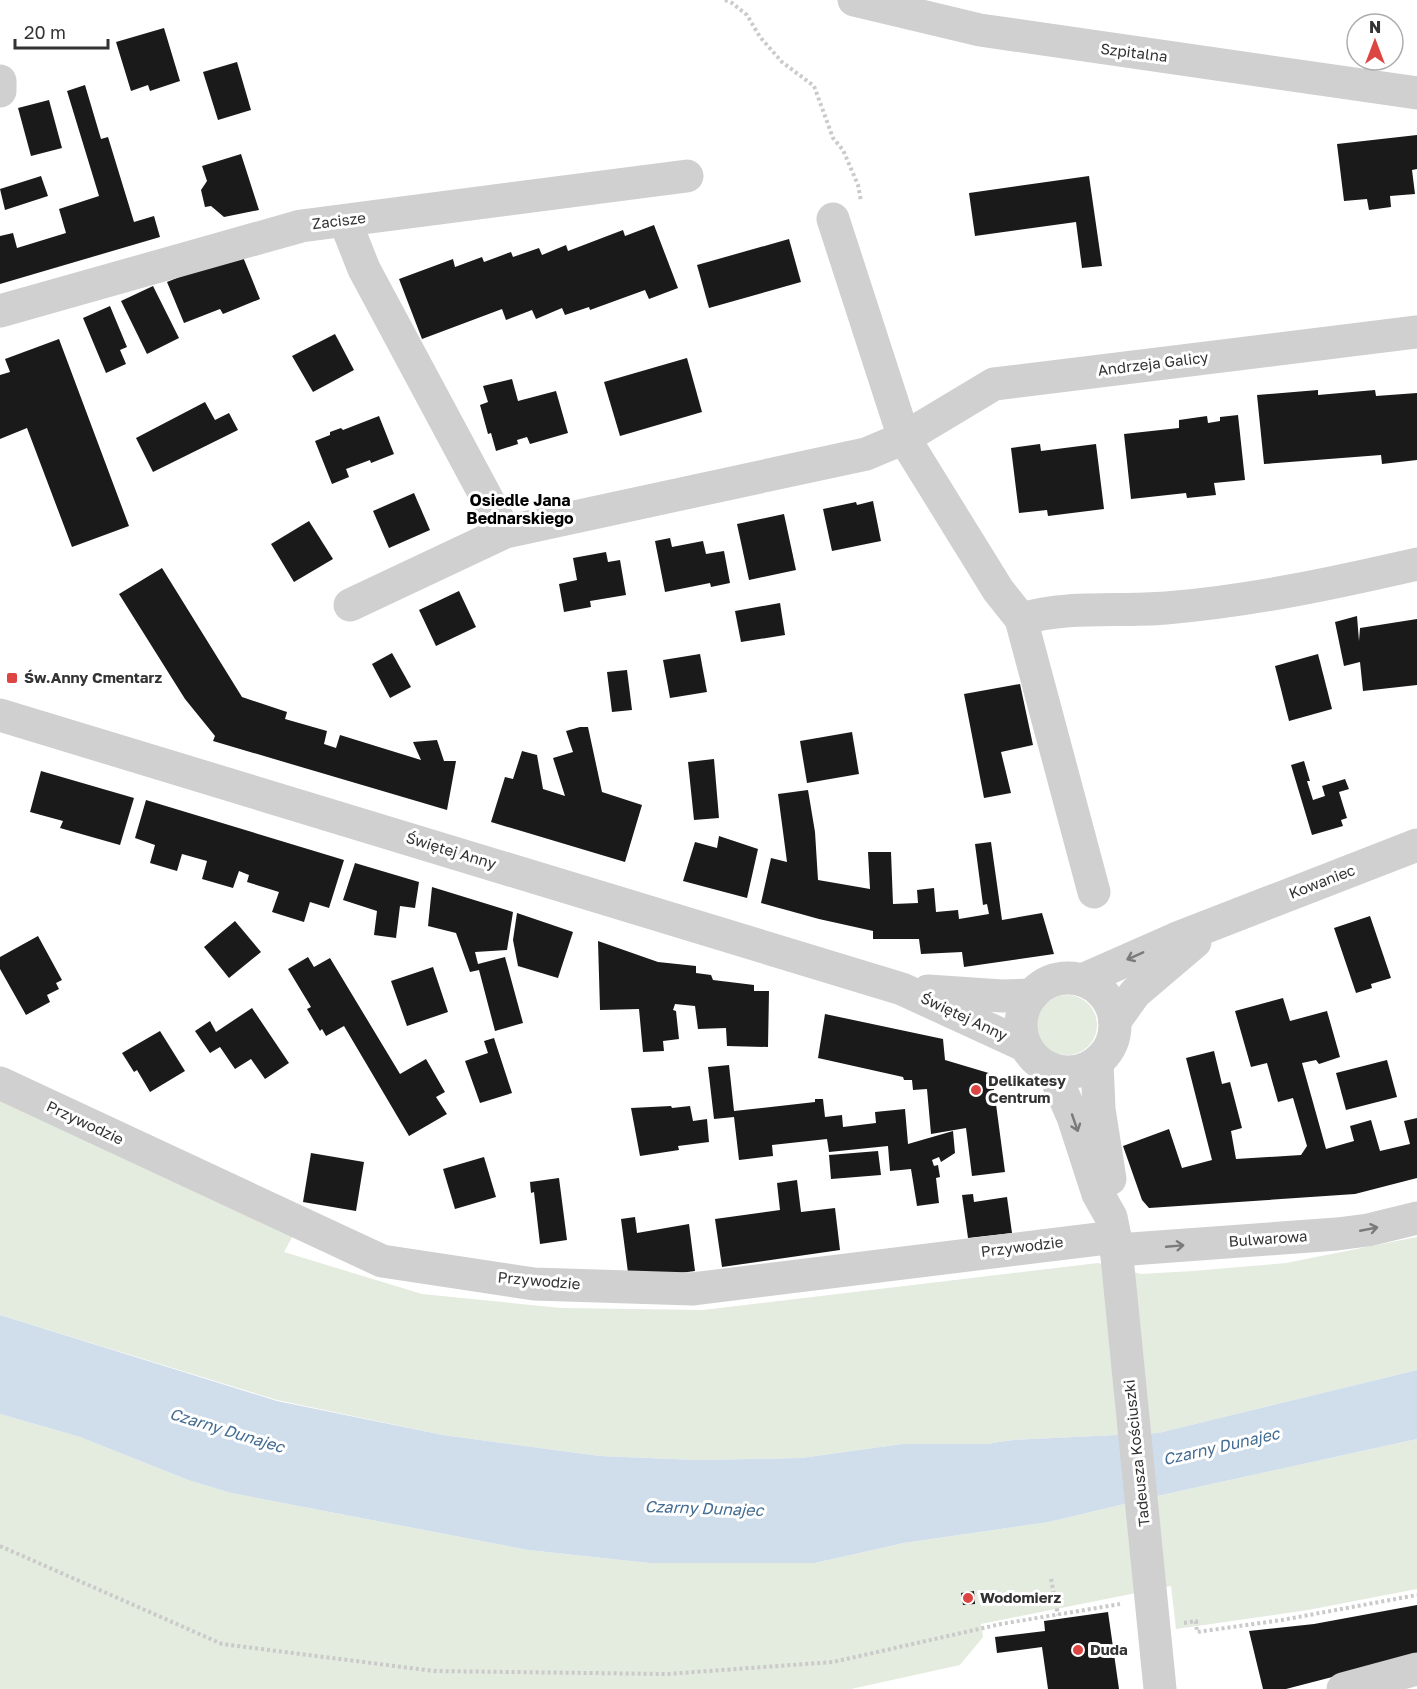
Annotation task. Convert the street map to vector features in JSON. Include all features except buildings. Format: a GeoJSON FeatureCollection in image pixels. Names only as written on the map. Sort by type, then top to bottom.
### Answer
{"type":"FeatureCollection","features":[{"type":"Feature","properties":{"kind":"street","name":"Szpitalna"},"geometry":{"type":"LineString","coordinates":[[858,1],[980,30],[1417,93]]}},
{"type":"Feature","properties":{"kind":"street"},"geometry":{"type":"LineString","coordinates":[[0,81],[0,91]]}},
{"type":"Feature","properties":{"kind":"street","name":"Zacisze"},"geometry":{"type":"LineString","coordinates":[[0,311],[301,226],[687,176]]}},
{"type":"Feature","properties":{"kind":"street"},"geometry":{"type":"LineString","coordinates":[[345,221],[364,269],[505,532]]}},
{"type":"Feature","properties":{"kind":"street"},"geometry":{"type":"LineString","coordinates":[[837,230],[904,438],[998,590],[1021,619],[1094,892]]}},
{"type":"Feature","properties":{"kind":"street","name":"Andrzeja Galicy"},"geometry":{"type":"LineString","coordinates":[[350,605],[505,532],[866,454],[904,438],[994,384],[1417,332]]}},
{"type":"Feature","properties":{"kind":"street"},"geometry":{"type":"LineString","coordinates":[[1021,619],[1054,611],[1165,608],[1300,591],[1417,564]]}},
{"type":"Feature","properties":{"kind":"street","name":"Świętej Anny"},"geometry":{"type":"LineString","coordinates":[[0,716],[902,988],[1026,1046]]}},
{"type":"Feature","properties":{"kind":"street","name":"Kowaniec"},"geometry":{"type":"LineString","coordinates":[[1082,980],[1136,955],[1417,845]]}},
{"type":"Feature","properties":{"kind":"street","name":"Kowaniec"},"geometry":{"type":"LineString","coordinates":[[1114,1021],[1154,975],[1184,950],[1228,919]]}},
{"type":"Feature","properties":{"kind":"street"},"geometry":{"type":"LineString","coordinates":[[1067,978],[1082,980],[1091,984],[1105,996],[1113,1012],[1114,1037],[1097,1062],[1091,1066],[1075,1071],[1052,1069],[1039,1063],[1026,1046],[1021,1029],[1023,1011],[1032,995],[1051,981],[1067,978]]}},
{"type":"Feature","properties":{"kind":"street","name":"Świętej Anny"},"geometry":{"type":"LineString","coordinates":[[902,988],[984,996],[1032,995]]}},
{"type":"Feature","properties":{"kind":"street","name":"Tadeusza Kościuszki"},"geometry":{"type":"LineString","coordinates":[[1097,1062],[1099,1109],[1112,1190],[1152,1626],[1160,1689]]}},
{"type":"Feature","properties":{"kind":"street","name":"Tadeusza Kościuszki"},"geometry":{"type":"LineString","coordinates":[[1052,1069],[1073,1117],[1115,1241]]}},
{"type":"Feature","properties":{"kind":"street","name":"Przywodzie"},"geometry":{"type":"LineString","coordinates":[[0,1083],[382,1261],[534,1284],[692,1288],[1115,1241]]}},
{"type":"Feature","properties":{"kind":"street","name":"Bulwarowa"},"geometry":{"type":"LineString","coordinates":[[1115,1241],[1337,1234],[1368,1230],[1417,1218]]}},
{"type":"Feature","properties":{"kind":"street"},"geometry":{"type":"LineString","coordinates":[[1343,1689],[1417,1668]]}},
{"type":"Feature","properties":{"kind":"path"},"geometry":{"type":"LineString","coordinates":[[725,0],[747,15],[760,37],[782,62],[814,86],[833,138],[843,150],[858,185],[861,200],[858,217],[848,236],[837,230]]}},
{"type":"Feature","properties":{"kind":"path"},"geometry":{"type":"LineString","coordinates":[[0,1546],[222,1644],[434,1671],[667,1674],[833,1662],[1001,1624],[1130,1602]]}},
{"type":"Feature","properties":{"kind":"path"},"geometry":{"type":"LineString","coordinates":[[1051,1579],[1058,1614]]}},
{"type":"Feature","properties":{"kind":"path"},"geometry":{"type":"LineString","coordinates":[[1179,1623],[1196,1621],[1197,1632],[1282,1620],[1417,1595]]}},
{"type":"Feature","properties":{"kind":"shaded area"},"geometry":{"type":"Polygon","coordinates":[[[1067,995],[1084,1000],[1092,1008],[1097,1025],[1092,1042],[1084,1050],[1067,1055],[1050,1050],[1042,1042],[1037,1025],[1042,1008],[1050,1000],[1067,995]]]}},
{"type":"Feature","properties":{"kind":"shaded area"},"geometry":{"type":"Polygon","coordinates":[[[0,1095],[296,1230],[284,1252],[422,1294],[561,1308],[703,1310],[1098,1263],[1141,1274],[1193,1271],[1286,1263],[1417,1237],[1417,1370],[1158,1433],[1013,1440],[986,1444],[902,1444],[801,1458],[699,1460],[600,1456],[443,1435],[277,1400],[0,1315],[0,1095]]]}},
{"type":"Feature","properties":{"kind":"shaded area"},"geometry":{"type":"Polygon","coordinates":[[[0,1414],[80,1437],[188,1480],[231,1493],[528,1550],[649,1563],[815,1563],[904,1543],[1049,1522],[1417,1439],[1417,1589],[1308,1610],[1176,1629],[1171,1586],[981,1624],[983,1637],[960,1665],[851,1689],[0,1689],[0,1414]]]}},
{"type":"Feature","properties":{"kind":"water","name":"Czarny Dunajec"},"geometry":{"type":"Polygon","coordinates":[[[0,1315],[277,1401],[443,1435],[600,1456],[699,1460],[801,1458],[902,1444],[986,1444],[1013,1440],[1158,1433],[1417,1370],[1417,1439],[1049,1522],[904,1543],[815,1563],[649,1563],[528,1550],[231,1493],[188,1480],[80,1437],[0,1414],[0,1315]]]}},
{"type":"Feature","properties":{"kind":"place","name":"Św.Anny Cmentarz"},"geometry":{"type":"Point","coordinates":[12,678]}},
{"type":"Feature","properties":{"kind":"place","name":"Delikatesy Centrum"},"geometry":{"type":"Point","coordinates":[976,1090]}},
{"type":"Feature","properties":{"kind":"place","name":"Wodomierz"},"geometry":{"type":"Point","coordinates":[968,1598]}},
{"type":"Feature","properties":{"kind":"place","name":"Duda"},"geometry":{"type":"Point","coordinates":[1078,1650]}},
{"type":"Feature","properties":{"kind":"district","name":"Osiedle Jana Bednarskiego"},"geometry":{"type":"Point","coordinates":[520,509]}}]}
